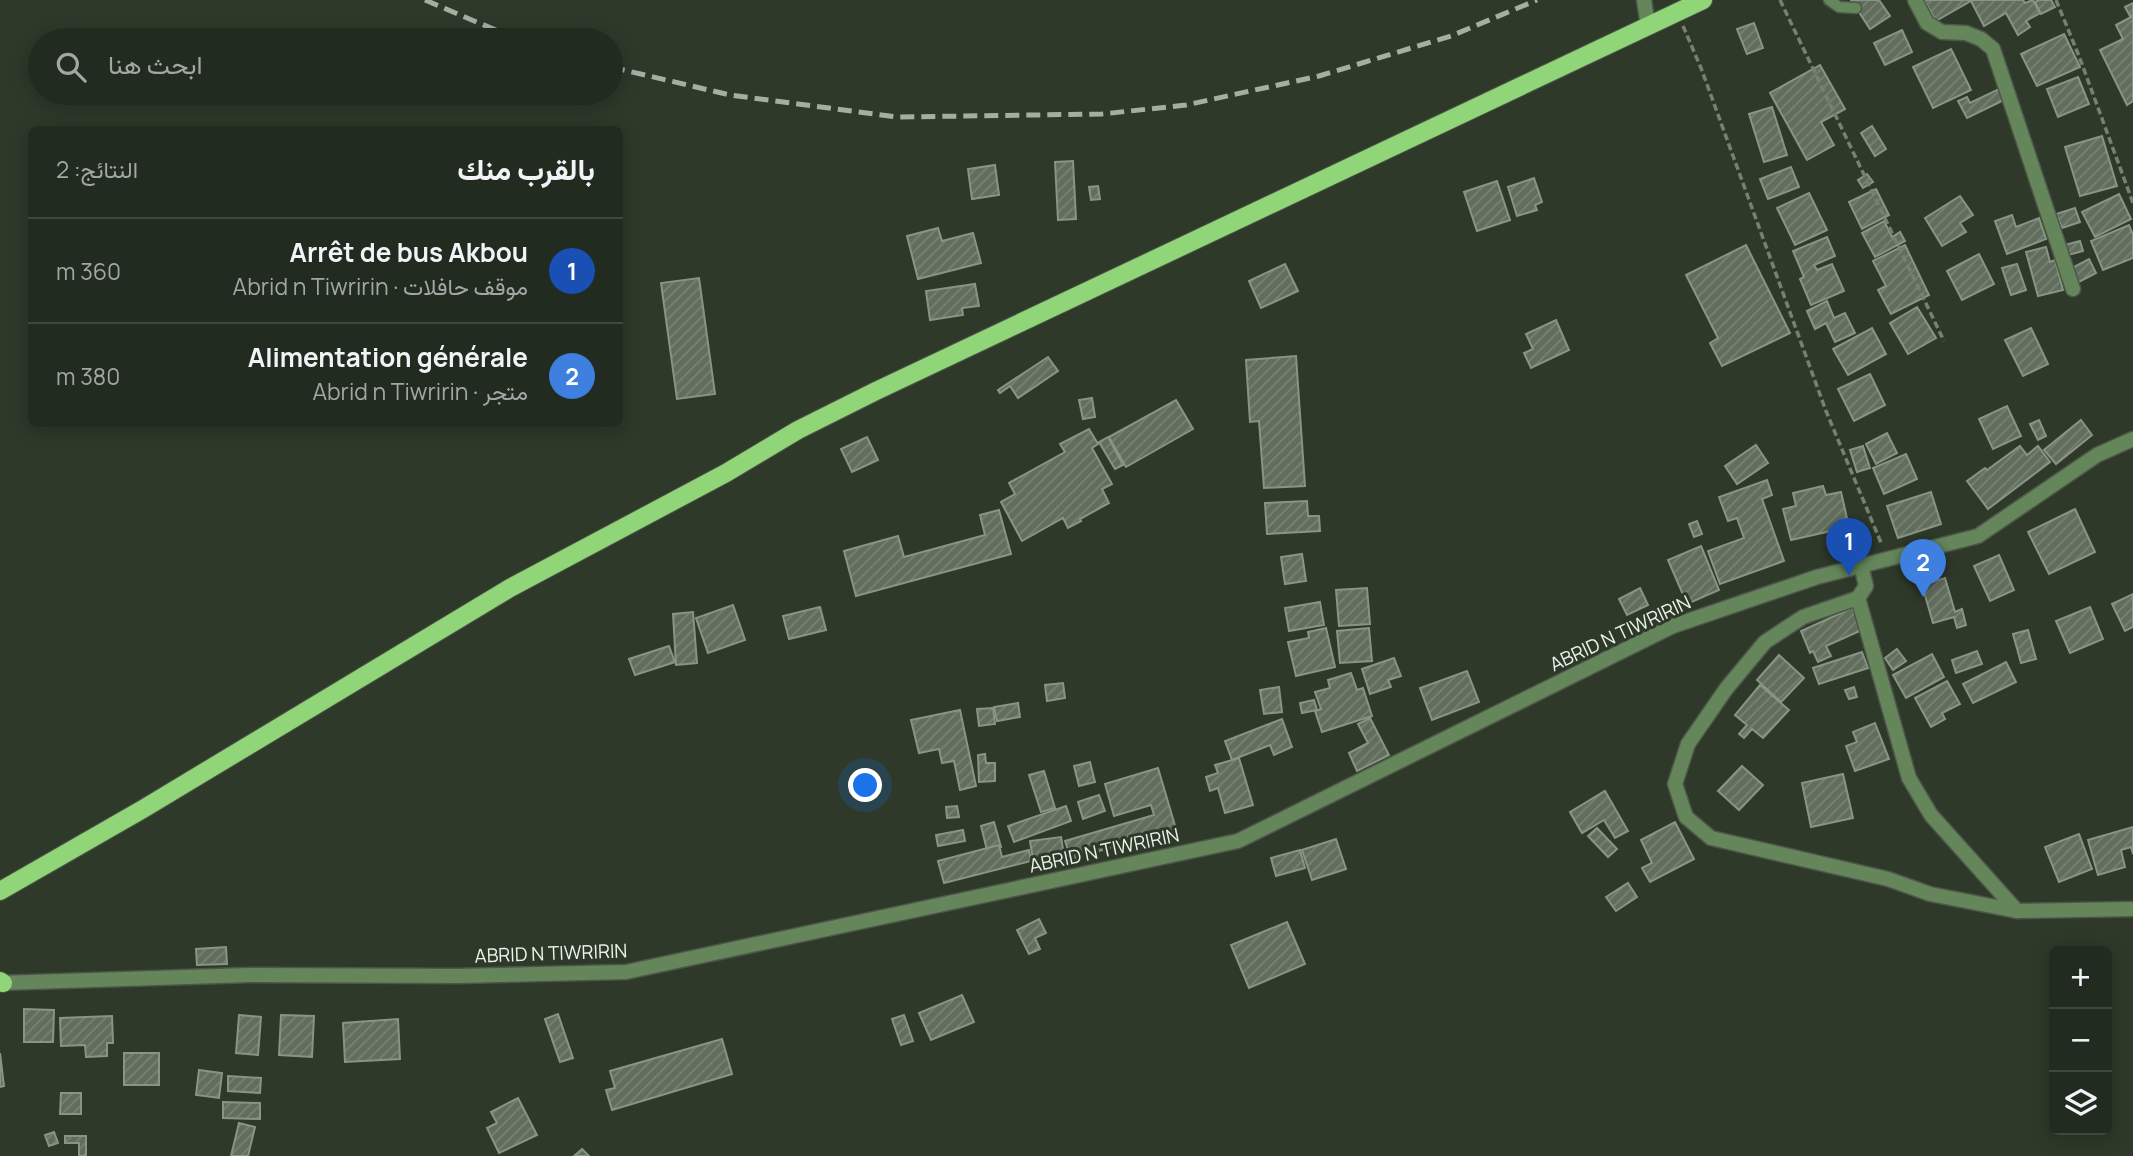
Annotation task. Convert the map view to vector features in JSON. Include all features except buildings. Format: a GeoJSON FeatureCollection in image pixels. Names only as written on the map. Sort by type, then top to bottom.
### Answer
{"type":"FeatureCollection","features":[{"type":"Feature","properties":{"kind":"main road"},"geometry":{"type":"LineString","coordinates":[[0,891],[143,809],[510,588],[726,473],[798,430],[876,390],[1703,0]]}},
{"type":"Feature","properties":{"kind":"street"},"geometry":{"type":"LineString","coordinates":[[1644,0],[1648,26]]}},
{"type":"Feature","properties":{"kind":"street"},"geometry":{"type":"LineString","coordinates":[[1915,0],[1927,23],[1942,32],[1966,33],[1981,39],[1993,50],[2073,289]]}},
{"type":"Feature","properties":{"kind":"street","name":"ABRID N TIWRIRIN"},"geometry":{"type":"LineString","coordinates":[[1,983],[249,975],[457,976],[626,972],[1238,841],[1673,626],[1817,577],[1978,536],[2097,455],[2133,439]]}},
{"type":"Feature","properties":{"kind":"street"},"geometry":{"type":"LineString","coordinates":[[1861,565],[1866,586],[1858,597],[1803,618],[1765,642],[1726,689],[1688,744],[1675,784],[1686,817],[1711,838],[1888,879],[1930,894],[2017,911],[2133,909]]}},
{"type":"Feature","properties":{"kind":"street"},"geometry":{"type":"LineString","coordinates":[[1858,597],[1909,778],[1931,815],[2017,911]]}},
{"type":"Feature","properties":{"kind":"lane"},"geometry":{"type":"LineString","coordinates":[[1829,0],[1839,7],[1856,8]]}},
{"type":"Feature","properties":{"kind":"path"},"geometry":{"type":"LineString","coordinates":[[1780,0],[1944,341]]}},
{"type":"Feature","properties":{"kind":"path"},"geometry":{"type":"LineString","coordinates":[[2056,0],[2133,204]]}},
{"type":"Feature","properties":{"kind":"path"},"geometry":{"type":"LineString","coordinates":[[1677,12],[1701,68],[1822,399],[1888,559]]}},
{"type":"Feature","properties":{"kind":"railway"},"geometry":{"type":"LineString","coordinates":[[425,0],[491,28]]}},
{"type":"Feature","properties":{"kind":"railway"},"geometry":{"type":"LineString","coordinates":[[623,70],[730,95],[897,117],[1102,114],[1186,105],[1319,76],[1451,36],[1537,0]]}},
{"type":"Feature","properties":{"kind":"place","name":"Arrêt de bus Akbou"},"geometry":{"type":"Point","coordinates":[1849,576]}},
{"type":"Feature","properties":{"kind":"place","name":"Alimentation générale"},"geometry":{"type":"Point","coordinates":[1923,597]}}]}
